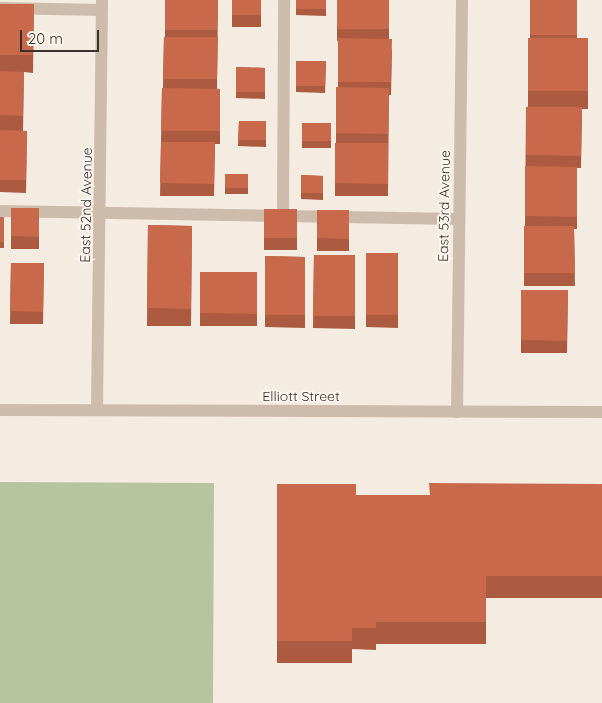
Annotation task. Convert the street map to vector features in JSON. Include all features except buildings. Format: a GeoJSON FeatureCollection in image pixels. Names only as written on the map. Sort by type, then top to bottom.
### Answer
{"type":"FeatureCollection","features":[{"type":"Feature","properties":{"kind":"street"},"geometry":{"type":"LineString","coordinates":[[282,216],[284,0]]}},
{"type":"Feature","properties":{"kind":"street","name":"East 53rd Avenue"},"geometry":{"type":"LineString","coordinates":[[457,412],[462,0]]}},
{"type":"Feature","properties":{"kind":"street"},"geometry":{"type":"LineString","coordinates":[[0,8],[102,5]]}},
{"type":"Feature","properties":{"kind":"street","name":"East 52nd Avenue"},"geometry":{"type":"LineString","coordinates":[[96,410],[102,213],[102,5]]}},
{"type":"Feature","properties":{"kind":"street"},"geometry":{"type":"LineString","coordinates":[[0,211],[458,219]]}},
{"type":"Feature","properties":{"kind":"street","name":"Elliott Street"},"geometry":{"type":"LineString","coordinates":[[0,410],[602,412]]}},
{"type":"Feature","properties":{"kind":"green space"},"geometry":{"type":"Polygon","coordinates":[[[0,482],[214,483],[213,703],[0,703],[0,482]]]}}]}
